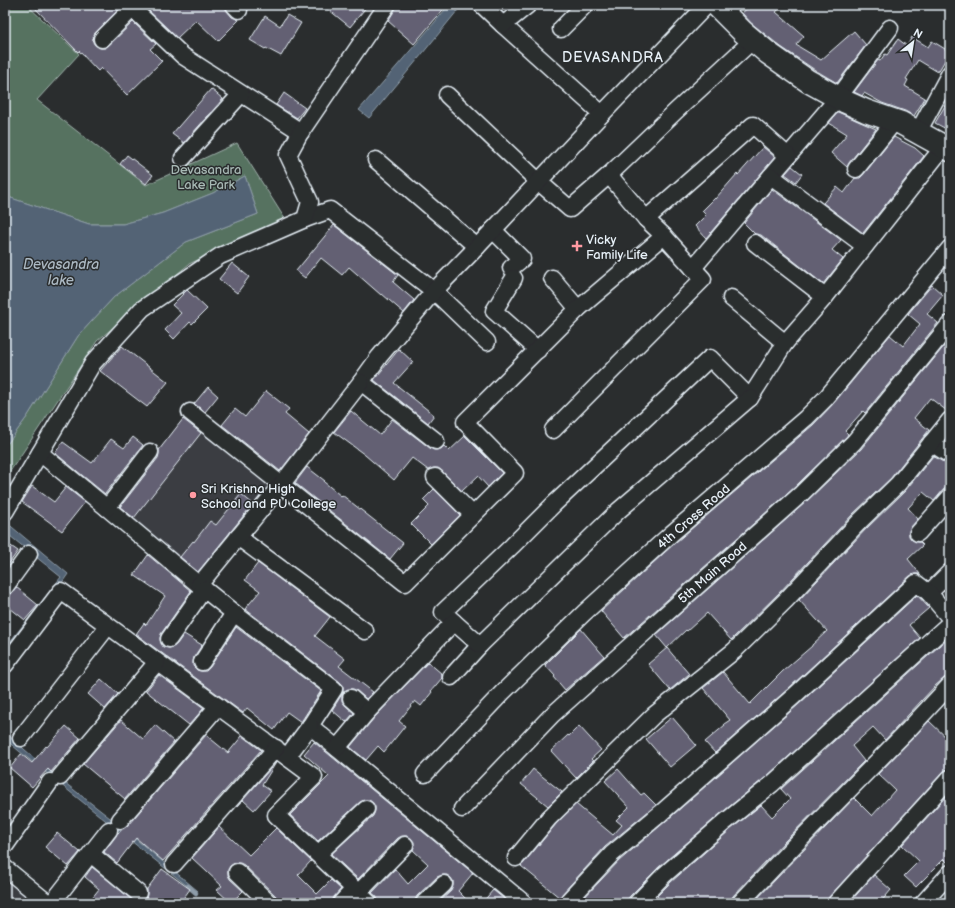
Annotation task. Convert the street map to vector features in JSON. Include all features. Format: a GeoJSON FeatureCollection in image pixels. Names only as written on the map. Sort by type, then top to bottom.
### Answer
{"type":"FeatureCollection","features":[{"type":"Feature","properties":{"kind":"main road"},"geometry":{"type":"LineString","coordinates":[[716,5],[753,40],[808,81],[838,98],[866,111],[901,123],[947,148]]}},
{"type":"Feature","properties":{"kind":"street"},"geometry":{"type":"LineString","coordinates":[[305,219],[310,202],[288,155],[301,132],[387,5]]}},
{"type":"Feature","properties":{"kind":"street"},"geometry":{"type":"LineString","coordinates":[[482,5],[602,114]]}},
{"type":"Feature","properties":{"kind":"street"},"geometry":{"type":"LineString","coordinates":[[503,25],[528,5]]}},
{"type":"Feature","properties":{"kind":"street"},"geometry":{"type":"LineString","coordinates":[[561,29],[585,5]]}},
{"type":"Feature","properties":{"kind":"street"},"geometry":{"type":"LineString","coordinates":[[169,640],[201,587],[238,537],[281,485],[361,382],[379,356],[434,291],[707,5]]}},
{"type":"Feature","properties":{"kind":"street"},"geometry":{"type":"LineString","coordinates":[[102,39],[133,6],[183,56],[301,132]]}},
{"type":"Feature","properties":{"kind":"street"},"geometry":{"type":"LineString","coordinates":[[693,268],[838,98],[890,28]]}},
{"type":"Feature","properties":{"kind":"street"},"geometry":{"type":"LineString","coordinates":[[447,95],[539,182],[570,209],[610,175],[676,111],[753,40]]}},
{"type":"Feature","properties":{"kind":"street"},"geometry":{"type":"LineString","coordinates":[[918,132],[950,73]]}},
{"type":"Feature","properties":{"kind":"street"},"geometry":{"type":"LineString","coordinates":[[183,158],[241,94]]}},
{"type":"Feature","properties":{"kind":"street"},"geometry":{"type":"LineString","coordinates":[[856,169],[895,121]]}},
{"type":"Feature","properties":{"kind":"street"},"geometry":{"type":"LineString","coordinates":[[646,219],[753,125],[788,156]]}},
{"type":"Feature","properties":{"kind":"street"},"geometry":{"type":"LineString","coordinates":[[451,677],[480,645],[618,511],[750,398],[785,343],[825,297],[865,246],[947,148]]}},
{"type":"Feature","properties":{"kind":"street"},"geometry":{"type":"LineString","coordinates":[[376,160],[477,247]]}},
{"type":"Feature","properties":{"kind":"street"},"geometry":{"type":"LineString","coordinates":[[553,430],[703,279],[664,236],[646,219],[610,175]]}},
{"type":"Feature","properties":{"kind":"street"},"geometry":{"type":"LineString","coordinates":[[771,176],[865,246]]}},
{"type":"Feature","properties":{"kind":"street"},"geometry":{"type":"LineString","coordinates":[[5,512],[93,363],[142,309],[220,256],[305,219],[330,210],[434,291],[487,342]]}},
{"type":"Feature","properties":{"kind":"street"},"geometry":{"type":"LineString","coordinates":[[493,230],[522,259],[513,273],[494,311],[538,350]]}},
{"type":"Feature","properties":{"kind":"street"},"geometry":{"type":"LineString","coordinates":[[190,412],[405,583],[515,472],[466,422],[578,309],[664,236]]}},
{"type":"Feature","properties":{"kind":"street"},"geometry":{"type":"LineString","coordinates":[[755,243],[825,297]]}},
{"type":"Feature","properties":{"kind":"street","name":"4th Cross Road"},"geometry":{"type":"LineString","coordinates":[[425,774],[503,692],[584,612],[671,534],[806,418],[826,398],[950,248]]}},
{"type":"Feature","properties":{"kind":"street"},"geometry":{"type":"LineString","coordinates":[[552,278],[578,309]]}},
{"type":"Feature","properties":{"kind":"street"},"geometry":{"type":"LineString","coordinates":[[731,298],[785,343]]}},
{"type":"Feature","properties":{"kind":"street","name":"5th Main Road"},"geometry":{"type":"LineString","coordinates":[[462,809],[552,715],[801,494],[854,442],[947,332]]}},
{"type":"Feature","properties":{"kind":"street"},"geometry":{"type":"LineString","coordinates":[[480,645],[443,612],[554,504],[710,358],[750,398]]}},
{"type":"Feature","properties":{"kind":"street"},"geometry":{"type":"LineString","coordinates":[[361,382],[436,440]]}},
{"type":"Feature","properties":{"kind":"street"},"geometry":{"type":"LineString","coordinates":[[516,858],[549,818],[654,715],[734,651],[786,600],[860,521],[898,484],[950,420]]}},
{"type":"Feature","properties":{"kind":"street"},"geometry":{"type":"LineString","coordinates":[[931,443],[950,456]]}},
{"type":"Feature","properties":{"kind":"street"},"geometry":{"type":"LineString","coordinates":[[107,508],[150,452]]}},
{"type":"Feature","properties":{"kind":"street"},"geometry":{"type":"LineString","coordinates":[[40,453],[201,587],[334,689],[310,726],[281,753],[174,864]]}},
{"type":"Feature","properties":{"kind":"street"},"geometry":{"type":"LineString","coordinates":[[435,477],[473,515]]}},
{"type":"Feature","properties":{"kind":"street"},"geometry":{"type":"LineString","coordinates":[[918,533],[950,497]]}},
{"type":"Feature","properties":{"kind":"street"},"geometry":{"type":"LineString","coordinates":[[238,537],[365,631]]}},
{"type":"Feature","properties":{"kind":"street"},"geometry":{"type":"LineString","coordinates":[[5,587],[29,554]]}},
{"type":"Feature","properties":{"kind":"street"},"geometry":{"type":"LineString","coordinates":[[929,593],[950,572]]}},
{"type":"Feature","properties":{"kind":"street"},"geometry":{"type":"LineString","coordinates":[[569,900],[612,854],[794,696],[916,583],[929,593],[950,618]]}},
{"type":"Feature","properties":{"kind":"street"},"geometry":{"type":"LineString","coordinates":[[5,665],[61,591],[314,778],[276,815],[360,895]]}},
{"type":"Feature","properties":{"kind":"street"},"geometry":{"type":"LineString","coordinates":[[202,662],[234,613]]}},
{"type":"Feature","properties":{"kind":"street"},"geometry":{"type":"LineString","coordinates":[[337,748],[367,712],[454,622]]}},
{"type":"Feature","properties":{"kind":"street"},"geometry":{"type":"LineString","coordinates":[[638,903],[664,875],[725,822],[772,784],[950,623]]}},
{"type":"Feature","properties":{"kind":"street"},"geometry":{"type":"LineString","coordinates":[[21,738],[108,626]]}},
{"type":"Feature","properties":{"kind":"street"},"geometry":{"type":"LineString","coordinates":[[5,846],[55,779],[157,662]]}},
{"type":"Feature","properties":{"kind":"street"},"geometry":{"type":"LineString","coordinates":[[740,903],[792,848],[909,730],[950,685]]}},
{"type":"Feature","properties":{"kind":"street"},"geometry":{"type":"LineString","coordinates":[[351,698],[367,712]]}},
{"type":"Feature","properties":{"kind":"street"},"geometry":{"type":"LineString","coordinates":[[52,903],[115,825],[218,706]]}},
{"type":"Feature","properties":{"kind":"street"},"geometry":{"type":"LineString","coordinates":[[310,726],[524,903]]}},
{"type":"Feature","properties":{"kind":"street"},"geometry":{"type":"LineString","coordinates":[[836,903],[950,778]]}},
{"type":"Feature","properties":{"kind":"street"},"geometry":{"type":"LineString","coordinates":[[318,854],[366,809]]}},
{"type":"Feature","properties":{"kind":"street"},"geometry":{"type":"LineString","coordinates":[[340,903],[360,895],[405,845]]}},
{"type":"Feature","properties":{"kind":"street"},"geometry":{"type":"LineString","coordinates":[[91,854],[138,893]]}},
{"type":"Feature","properties":{"kind":"street"},"geometry":{"type":"LineString","coordinates":[[5,868],[48,903]]}},
{"type":"Feature","properties":{"kind":"street"},"geometry":{"type":"LineString","coordinates":[[237,872],[269,903]]}},
{"type":"Feature","properties":{"kind":"street"},"geometry":{"type":"LineString","coordinates":[[923,903],[950,872]]}},
{"type":"Feature","properties":{"kind":"street"},"geometry":{"type":"LineString","coordinates":[[424,903],[444,884]]}},
{"type":"Feature","properties":{"kind":"shaded area","name":"Sri Krishna High School and PU College"},"geometry":{"type":"Polygon","coordinates":[[[187,414],[274,486],[199,576],[113,505],[187,414]]]}},
{"type":"Feature","properties":{"kind":"shaded area"},"geometry":{"type":"Polygon","coordinates":[[[5,878],[35,903],[5,903],[5,878]]]}},
{"type":"Feature","properties":{"kind":"green space","name":"Devasandra Lake Park"},"geometry":{"type":"Polygon","coordinates":[[[5,5],[27,5],[79,54],[37,100],[146,185],[237,143],[285,219],[189,264],[97,341],[5,479],[5,447],[27,417],[78,336],[114,297],[186,242],[258,214],[245,176],[213,193],[163,213],[123,224],[89,224],[5,196],[5,5]]]}},
{"type":"Feature","properties":{"kind":"water"},"geometry":{"type":"Polygon","coordinates":[[[449,5],[462,5],[369,118],[359,110],[449,5]]]}},
{"type":"Feature","properties":{"kind":"water","name":"Devasandra lake"},"geometry":{"type":"Polygon","coordinates":[[[245,176],[258,214],[186,242],[114,297],[78,336],[27,417],[5,447],[5,196],[89,224],[123,224],[163,213],[213,193],[245,176]]]}},
{"type":"Feature","properties":{"kind":"water"},"geometry":{"type":"Polygon","coordinates":[[[6,522],[68,574],[5,655],[5,648],[61,577],[5,532],[6,522]]]}},
{"type":"Feature","properties":{"kind":"water"},"geometry":{"type":"Polygon","coordinates":[[[5,732],[42,765],[119,825],[198,891],[191,889],[19,751],[5,739],[5,732]]]}},
{"type":"Feature","properties":{"kind":"building"},"geometry":{"type":"Polygon","coordinates":[[[32,5],[120,5],[120,8],[95,33],[93,42],[95,45],[100,48],[105,48],[133,22],[156,44],[150,49],[162,61],[127,95],[101,68],[98,71],[32,5]]]}},
{"type":"Feature","properties":{"kind":"building"},"geometry":{"type":"Polygon","coordinates":[[[151,5],[224,5],[232,17],[239,20],[218,41],[196,20],[177,38],[147,9],[151,5]]]}},
{"type":"Feature","properties":{"kind":"building"},"geometry":{"type":"Polygon","coordinates":[[[323,5],[368,5],[350,27],[323,5]]]}},
{"type":"Feature","properties":{"kind":"building"},"geometry":{"type":"Polygon","coordinates":[[[398,5],[447,5],[414,44],[388,21],[398,5]]]}},
{"type":"Feature","properties":{"kind":"building"},"geometry":{"type":"Polygon","coordinates":[[[751,5],[784,5],[776,12],[804,36],[796,45],[821,60],[854,31],[866,45],[837,83],[781,47],[751,23],[742,13],[751,5]]]}},
{"type":"Feature","properties":{"kind":"building"},"geometry":{"type":"Polygon","coordinates":[[[287,15],[301,23],[281,56],[250,40],[265,16],[280,26],[287,15]]]}},
{"type":"Feature","properties":{"kind":"building"},"geometry":{"type":"Polygon","coordinates":[[[912,37],[928,47],[932,41],[950,52],[938,72],[918,60],[906,79],[908,80],[905,86],[925,98],[914,116],[905,111],[882,103],[864,93],[862,96],[854,92],[878,60],[880,61],[885,54],[887,55],[898,39],[907,46],[912,37]]]}},
{"type":"Feature","properties":{"kind":"building"},"geometry":{"type":"Polygon","coordinates":[[[211,89],[223,99],[184,143],[172,134],[211,89]]]}},
{"type":"Feature","properties":{"kind":"building"},"geometry":{"type":"Polygon","coordinates":[[[284,93],[305,108],[297,118],[276,105],[284,93]]]}},
{"type":"Feature","properties":{"kind":"building"},"geometry":{"type":"Polygon","coordinates":[[[950,97],[950,131],[935,123],[950,97]]]}},
{"type":"Feature","properties":{"kind":"building"},"geometry":{"type":"Polygon","coordinates":[[[838,112],[876,129],[847,167],[831,153],[847,134],[829,123],[838,112]]]}},
{"type":"Feature","properties":{"kind":"building"},"geometry":{"type":"Polygon","coordinates":[[[894,137],[915,148],[924,156],[863,233],[823,203],[837,187],[844,193],[855,178],[860,178],[863,175],[894,137]]]}},
{"type":"Feature","properties":{"kind":"building"},"geometry":{"type":"Polygon","coordinates":[[[763,147],[775,157],[706,238],[695,226],[706,215],[702,211],[737,174],[738,175],[763,147]]]}},
{"type":"Feature","properties":{"kind":"building"},"geometry":{"type":"Polygon","coordinates":[[[127,155],[153,175],[146,184],[120,164],[127,155]]]}},
{"type":"Feature","properties":{"kind":"building"},"geometry":{"type":"Polygon","coordinates":[[[792,166],[802,174],[796,182],[785,174],[792,166]]]}},
{"type":"Feature","properties":{"kind":"building"},"geometry":{"type":"Polygon","coordinates":[[[772,189],[841,240],[832,250],[843,259],[823,284],[761,235],[755,234],[744,223],[772,189]]]}},
{"type":"Feature","properties":{"kind":"building"},"geometry":{"type":"Polygon","coordinates":[[[334,225],[398,275],[393,282],[414,300],[404,313],[349,267],[342,275],[321,258],[305,278],[296,271],[334,225]]]}},
{"type":"Feature","properties":{"kind":"building"},"geometry":{"type":"Polygon","coordinates":[[[232,263],[249,277],[237,293],[219,279],[232,263]]]}},
{"type":"Feature","properties":{"kind":"building"},"geometry":{"type":"Polygon","coordinates":[[[932,285],[943,295],[927,314],[938,323],[865,413],[863,411],[845,431],[848,434],[847,436],[795,487],[624,638],[601,611],[677,541],[813,425],[833,404],[890,335],[903,346],[920,324],[908,314],[932,285]]]}},
{"type":"Feature","properties":{"kind":"building"},"geometry":{"type":"Polygon","coordinates":[[[187,290],[207,309],[192,324],[190,322],[174,339],[165,330],[181,313],[172,305],[187,290]]]}},
{"type":"Feature","properties":{"kind":"building"},"geometry":{"type":"Polygon","coordinates":[[[945,345],[950,349],[950,411],[947,411],[930,398],[914,418],[929,430],[891,478],[853,514],[779,593],[731,640],[707,613],[667,648],[656,635],[807,501],[861,449],[945,345]]]}},
{"type":"Feature","properties":{"kind":"building"},"geometry":{"type":"Polygon","coordinates":[[[122,346],[168,382],[147,407],[100,371],[122,346]]]}},
{"type":"Feature","properties":{"kind":"building"},"geometry":{"type":"Polygon","coordinates":[[[399,349],[413,362],[394,383],[434,415],[428,423],[374,380],[399,349]]]}},
{"type":"Feature","properties":{"kind":"building"},"geometry":{"type":"Polygon","coordinates":[[[208,387],[218,396],[205,412],[194,404],[208,387]]]}},
{"type":"Feature","properties":{"kind":"building"},"geometry":{"type":"Polygon","coordinates":[[[266,391],[289,409],[285,414],[309,434],[280,471],[222,425],[235,409],[245,417],[266,391]]]}},
{"type":"Feature","properties":{"kind":"building"},"geometry":{"type":"Polygon","coordinates":[[[351,411],[380,435],[392,419],[434,450],[441,449],[444,446],[449,451],[465,436],[502,473],[488,487],[478,476],[462,491],[438,468],[428,470],[412,458],[394,480],[365,455],[334,432],[351,411]]]}},
{"type":"Feature","properties":{"kind":"building"},"geometry":{"type":"Polygon","coordinates":[[[183,419],[201,433],[134,518],[120,507],[158,458],[159,450],[183,419]]]}},
{"type":"Feature","properties":{"kind":"building"},"geometry":{"type":"Polygon","coordinates":[[[133,437],[143,445],[105,494],[55,453],[63,442],[92,463],[111,439],[124,448],[133,437]]]}},
{"type":"Feature","properties":{"kind":"building"},"geometry":{"type":"Polygon","coordinates":[[[933,456],[945,463],[950,464],[950,488],[944,489],[934,501],[923,492],[908,508],[918,519],[911,527],[909,536],[912,540],[920,542],[923,545],[908,559],[920,574],[910,576],[788,689],[715,753],[705,742],[730,720],[703,688],[723,672],[750,704],[783,671],[827,631],[799,600],[867,528],[905,491],[933,456]]]}},
{"type":"Feature","properties":{"kind":"building"},"geometry":{"type":"Polygon","coordinates":[[[307,467],[341,496],[342,495],[403,543],[390,559],[295,483],[307,467]]]}},
{"type":"Feature","properties":{"kind":"building"},"geometry":{"type":"Polygon","coordinates":[[[32,486],[54,502],[66,487],[85,502],[62,531],[22,502],[32,486]]]}},
{"type":"Feature","properties":{"kind":"building"},"geometry":{"type":"Polygon","coordinates":[[[434,489],[460,515],[431,544],[411,524],[429,506],[423,500],[434,489]]]}},
{"type":"Feature","properties":{"kind":"building"},"geometry":{"type":"Polygon","coordinates":[[[241,494],[253,504],[198,572],[180,557],[210,521],[216,525],[241,494]]]}},
{"type":"Feature","properties":{"kind":"building"},"geometry":{"type":"Polygon","coordinates":[[[5,542],[18,551],[5,569],[5,542]]]}},
{"type":"Feature","properties":{"kind":"building"},"geometry":{"type":"Polygon","coordinates":[[[148,555],[191,591],[161,634],[160,639],[163,647],[173,647],[184,634],[202,645],[194,657],[193,666],[197,670],[206,671],[236,627],[321,691],[301,722],[287,712],[274,730],[247,708],[243,713],[136,634],[144,623],[146,625],[165,596],[134,575],[148,555]]]}},
{"type":"Feature","properties":{"kind":"building"},"geometry":{"type":"Polygon","coordinates":[[[258,563],[330,617],[315,636],[345,659],[339,666],[373,692],[366,699],[353,689],[344,691],[342,701],[354,713],[346,722],[332,710],[342,694],[343,685],[245,609],[260,591],[245,580],[258,563]]]}},
{"type":"Feature","properties":{"kind":"building"},"geometry":{"type":"Polygon","coordinates":[[[16,587],[38,605],[25,620],[5,604],[5,596],[9,595],[16,587]]]}},
{"type":"Feature","properties":{"kind":"building"},"geometry":{"type":"Polygon","coordinates":[[[917,595],[929,608],[909,625],[920,638],[766,777],[719,815],[658,868],[625,903],[579,903],[619,861],[800,703],[917,595]]]}},
{"type":"Feature","properties":{"kind":"building"},"geometry":{"type":"Polygon","coordinates":[[[581,629],[604,656],[565,690],[545,665],[581,629]]]}},
{"type":"Feature","properties":{"kind":"building"},"geometry":{"type":"Polygon","coordinates":[[[950,636],[950,673],[935,686],[885,740],[873,727],[852,746],[864,761],[733,896],[731,903],[664,903],[657,896],[731,829],[761,805],[772,817],[790,799],[781,789],[950,636]]]}},
{"type":"Feature","properties":{"kind":"building"},"geometry":{"type":"Polygon","coordinates":[[[667,648],[689,674],[670,690],[648,664],[667,648]]]}},
{"type":"Feature","properties":{"kind":"building"},"geometry":{"type":"Polygon","coordinates":[[[428,662],[442,674],[442,678],[421,706],[415,701],[399,721],[405,726],[384,752],[378,746],[366,760],[350,747],[374,718],[428,662]]]}},
{"type":"Feature","properties":{"kind":"building"},"geometry":{"type":"Polygon","coordinates":[[[159,675],[204,708],[189,725],[146,691],[159,675]]]}},
{"type":"Feature","properties":{"kind":"building"},"geometry":{"type":"Polygon","coordinates":[[[101,679],[118,694],[105,709],[88,694],[101,679]]]}},
{"type":"Feature","properties":{"kind":"building"},"geometry":{"type":"Polygon","coordinates":[[[672,717],[696,745],[670,767],[646,739],[672,717]]]}},
{"type":"Feature","properties":{"kind":"building"},"geometry":{"type":"Polygon","coordinates":[[[121,720],[143,739],[155,725],[174,742],[125,799],[83,764],[121,720]]]}},
{"type":"Feature","properties":{"kind":"building"},"geometry":{"type":"Polygon","coordinates":[[[929,721],[950,741],[950,769],[943,772],[829,897],[827,903],[753,903],[854,798],[872,816],[895,790],[878,774],[929,721]]]}},
{"type":"Feature","properties":{"kind":"building"},"geometry":{"type":"Polygon","coordinates":[[[66,726],[80,738],[51,772],[48,769],[32,787],[10,768],[21,754],[32,763],[66,726]]]}},
{"type":"Feature","properties":{"kind":"building"},"geometry":{"type":"Polygon","coordinates":[[[579,726],[601,750],[591,759],[593,761],[576,778],[551,751],[579,726]]]}},
{"type":"Feature","properties":{"kind":"building"},"geometry":{"type":"Polygon","coordinates":[[[206,735],[228,753],[242,736],[261,750],[163,861],[136,838],[117,863],[104,852],[118,832],[119,833],[127,826],[206,735]]]}},
{"type":"Feature","properties":{"kind":"building"},"geometry":{"type":"Polygon","coordinates":[[[314,742],[473,873],[458,891],[470,903],[438,903],[451,891],[453,886],[453,881],[451,878],[447,875],[442,875],[437,877],[417,896],[415,903],[378,903],[376,896],[372,893],[395,869],[408,884],[428,864],[413,850],[414,842],[407,836],[398,838],[358,879],[331,854],[373,816],[375,807],[369,800],[360,802],[318,841],[290,815],[329,776],[304,754],[314,742]]]}},
{"type":"Feature","properties":{"kind":"building"},"geometry":{"type":"Polygon","coordinates":[[[277,761],[262,785],[271,791],[254,810],[243,800],[277,761]]]}},
{"type":"Feature","properties":{"kind":"building"},"geometry":{"type":"Polygon","coordinates":[[[533,769],[562,792],[548,806],[521,784],[533,769]]]}},
{"type":"Feature","properties":{"kind":"building"},"geometry":{"type":"Polygon","coordinates":[[[618,769],[641,795],[644,793],[656,805],[605,847],[560,898],[521,866],[556,824],[576,804],[613,835],[622,825],[616,820],[629,807],[605,781],[618,769]]]}},
{"type":"Feature","properties":{"kind":"building"},"geometry":{"type":"Polygon","coordinates":[[[950,792],[950,864],[944,859],[916,887],[904,876],[919,861],[902,845],[950,792]]]}},
{"type":"Feature","properties":{"kind":"building"},"geometry":{"type":"Polygon","coordinates":[[[219,827],[249,855],[276,828],[311,861],[298,875],[317,894],[331,880],[341,889],[334,897],[332,903],[280,903],[276,896],[244,865],[235,863],[230,866],[228,875],[230,879],[243,891],[231,903],[217,890],[222,886],[192,858],[219,827]]]}},
{"type":"Feature","properties":{"kind":"building"},"geometry":{"type":"Polygon","coordinates":[[[57,833],[80,852],[68,866],[45,847],[57,833]]]}},
{"type":"Feature","properties":{"kind":"building"},"geometry":{"type":"Polygon","coordinates":[[[92,867],[136,902],[141,902],[146,899],[147,889],[162,869],[190,889],[180,903],[88,903],[99,889],[85,877],[92,867]]]}},
{"type":"Feature","properties":{"kind":"building"},"geometry":{"type":"Polygon","coordinates":[[[874,875],[891,890],[880,903],[849,903],[874,875]]]}},
{"type":"Feature","properties":{"kind":"building"},"geometry":{"type":"Polygon","coordinates":[[[493,890],[509,903],[482,903],[493,890]]]}},
{"type":"Feature","properties":{"kind":"waterway"},"geometry":{"type":"LineString","coordinates":[[188,886],[196,893]]}},
{"type":"Feature","properties":{"kind":"place","name":"Vicky Family Life"},"geometry":{"type":"Point","coordinates":[577,246]}},
{"type":"Feature","properties":{"kind":"place","name":"Sri Krishna High School and PU College"},"geometry":{"type":"Point","coordinates":[193,495]}},
{"type":"Feature","properties":{"kind":"district","name":"DEVASANDRA"},"geometry":{"type":"Point","coordinates":[613,57]}}]}
